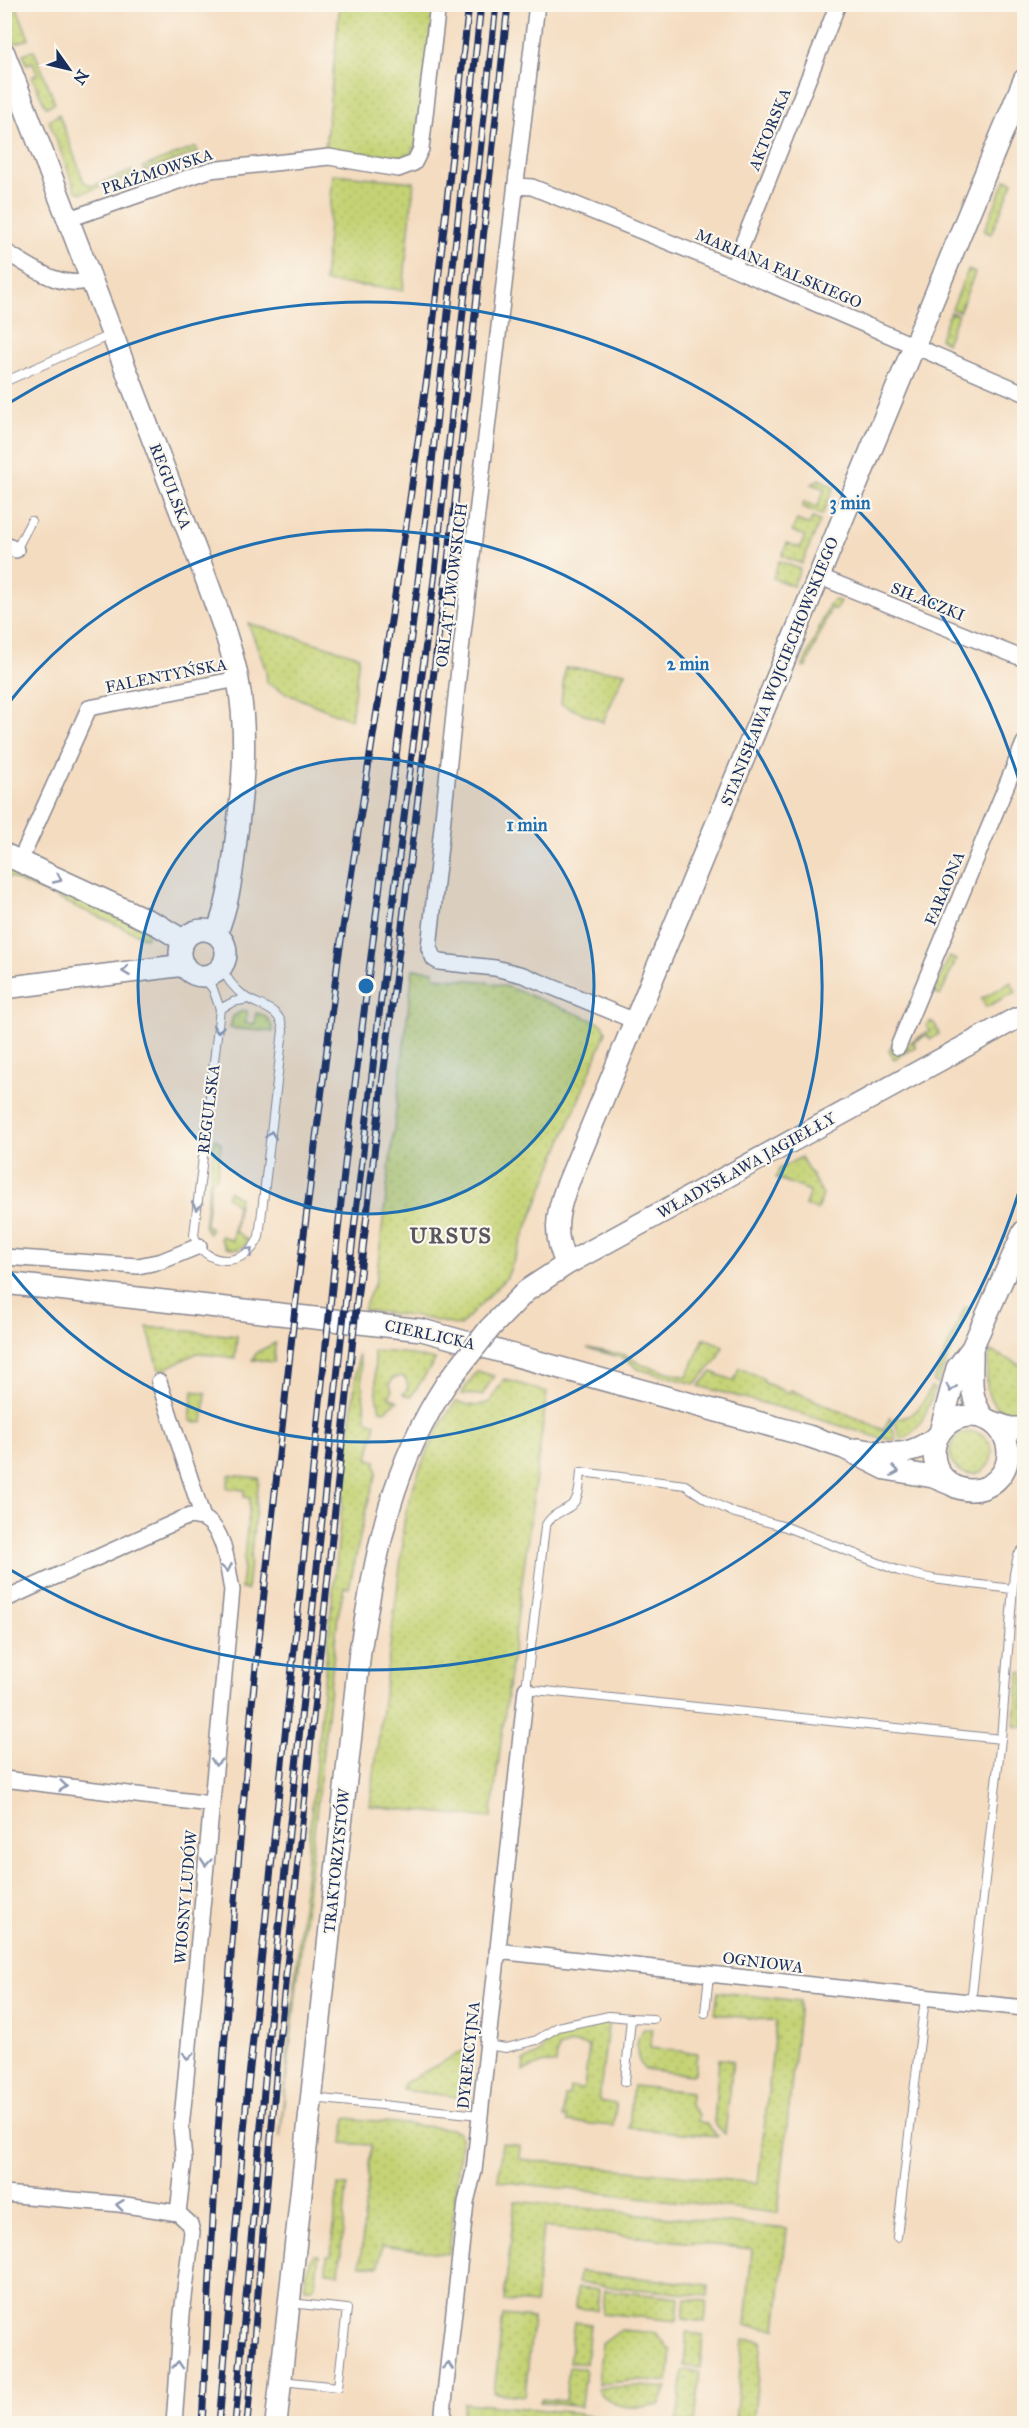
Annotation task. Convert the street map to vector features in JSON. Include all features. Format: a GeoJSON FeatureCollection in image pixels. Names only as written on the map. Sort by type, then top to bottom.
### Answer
{"type":"FeatureCollection","features":[{"type":"Feature","properties":{"kind":"street","name":"PRAŻMOWSKA"},"geometry":{"type":"LineString","coordinates":[[69,219],[210,170],[329,157],[398,169],[414,163],[421,149],[438,4]]}},
{"type":"Feature","properties":{"kind":"street","name":"ORLĄT LWOWSKICH"},"geometry":{"type":"LineString","coordinates":[[537,4],[461,650],[429,948],[434,959],[439,962],[495,968],[523,975],[635,1021]]}},
{"type":"Feature","properties":{"kind":"street","name":"AKTORSKA"},"geometry":{"type":"LineString","coordinates":[[733,268],[838,4]]}},
{"type":"Feature","properties":{"kind":"street","name":"REGULSKA"},"geometry":{"type":"LineString","coordinates":[[4,53],[200,562],[238,680],[243,718],[244,776],[227,906],[216,934]]}},
{"type":"Feature","properties":{"kind":"street","name":"STANISŁAWA WOJCIECHOWSKIEGO"},"geometry":{"type":"LineString","coordinates":[[567,1264],[557,1238],[560,1205],[1024,80]]}},
{"type":"Feature","properties":{"kind":"street","name":"MARIANA FALSKIEGO"},"geometry":{"type":"LineString","coordinates":[[516,186],[532,187],[733,268],[1024,393]]}},
{"type":"Feature","properties":{"kind":"street"},"geometry":{"type":"LineString","coordinates":[[4,251],[55,280],[69,284],[92,280]]}},
{"type":"Feature","properties":{"kind":"street","name":"SIŁACZKI"},"geometry":{"type":"LineString","coordinates":[[819,576],[1024,659]]}},
{"type":"Feature","properties":{"kind":"street","name":"FALENTYŃSKA"},"geometry":{"type":"LineString","coordinates":[[12,858],[89,708],[238,680]]}},
{"type":"Feature","properties":{"kind":"street","name":"FARAONA"},"geometry":{"type":"LineString","coordinates":[[898,1047],[1024,743]]}},
{"type":"Feature","properties":{"kind":"street"},"geometry":{"type":"LineString","coordinates":[[12,858],[159,925],[184,941]]}},
{"type":"Feature","properties":{"kind":"street"},"geometry":{"type":"LineString","coordinates":[[198,931],[216,934],[226,948],[222,967],[210,975],[195,975],[184,965],[180,953],[184,941],[198,931]]}},
{"type":"Feature","properties":{"kind":"street"},"geometry":{"type":"LineString","coordinates":[[4,988],[184,965]]}},
{"type":"Feature","properties":{"kind":"street","name":"WŁADYSŁAWA JAGIEŁŁY"},"geometry":{"type":"LineString","coordinates":[[490,1328],[526,1291],[567,1264],[1021,1015]]}},
{"type":"Feature","properties":{"kind":"street"},"geometry":{"type":"LineString","coordinates":[[972,1348],[973,1400],[1006,1440],[1008,1453],[1006,1466],[999,1478],[985,1488],[967,1490],[950,1484],[940,1475],[935,1462],[934,1449],[957,1368],[972,1348],[1024,1231]]}},
{"type":"Feature","properties":{"kind":"street"},"geometry":{"type":"LineString","coordinates":[[4,1257],[138,1266],[162,1261],[198,1246]]}},
{"type":"Feature","properties":{"kind":"street","name":"CIERLICKA"},"geometry":{"type":"LineString","coordinates":[[4,1284],[422,1330],[704,1406],[844,1448],[888,1454],[906,1453],[919,1449],[939,1434]]}},
{"type":"Feature","properties":{"kind":"street","name":"TRAKTORZYSTÓW"},"geometry":{"type":"LineString","coordinates":[[276,2424],[360,1651],[377,1548],[402,1465],[419,1427],[446,1384],[490,1328]]}},
{"type":"Feature","properties":{"kind":"street","name":"WIOSNY LUDÓW"},"geometry":{"type":"LineString","coordinates":[[159,1382],[203,1518],[211,1523],[220,1539],[232,1590],[184,2098],[182,2127],[184,2160],[177,2213]]}},
{"type":"Feature","properties":{"kind":"street"},"geometry":{"type":"LineString","coordinates":[[939,1434],[958,1418],[971,1416],[1010,1428],[1024,1428]]}},
{"type":"Feature","properties":{"kind":"street","name":"CIERLICKA"},"geometry":{"type":"LineString","coordinates":[[844,1448],[886,1469],[926,1475],[950,1484]]}},
{"type":"Feature","properties":{"kind":"street"},"geometry":{"type":"LineString","coordinates":[[1006,1466],[1024,1452]]}},
{"type":"Feature","properties":{"kind":"street"},"geometry":{"type":"LineString","coordinates":[[4,1600],[182,1519],[190,1516],[203,1518]]}},
{"type":"Feature","properties":{"kind":"street","name":"DYREKCYJNA"},"geometry":{"type":"LineString","coordinates":[[447,2424],[444,2412],[466,2202],[474,2171],[526,1689]]}},
{"type":"Feature","properties":{"kind":"street"},"geometry":{"type":"LineString","coordinates":[[4,1779],[212,1804]]}},
{"type":"Feature","properties":{"kind":"street","name":"OGNIOWA"},"geometry":{"type":"LineString","coordinates":[[497,1951],[1024,2008]]}},
{"type":"Feature","properties":{"kind":"street"},"geometry":{"type":"LineString","coordinates":[[4,2194],[119,2204],[177,2213],[190,2224],[192,2232],[182,2314],[174,2424]]}},
{"type":"Feature","properties":{"kind":"lane"},"geometry":{"type":"LineString","coordinates":[[4,382],[112,334]]}},
{"type":"Feature","properties":{"kind":"lane"},"geometry":{"type":"LineString","coordinates":[[10,547],[32,521]]}},
{"type":"Feature","properties":{"kind":"lane"},"geometry":{"type":"LineString","coordinates":[[198,1246],[212,1258],[234,1259],[250,1253],[259,1238],[283,1030],[280,1020],[271,1010],[248,999],[234,987],[222,967]]}},
{"type":"Feature","properties":{"kind":"lane"},"geometry":{"type":"LineString","coordinates":[[202,976],[213,989],[220,1009],[233,1002],[248,999]]}},
{"type":"Feature","properties":{"kind":"lane","name":"REGULSKA"},"geometry":{"type":"LineString","coordinates":[[198,1246],[194,1228],[220,1009]]}},
{"type":"Feature","properties":{"kind":"lane"},"geometry":{"type":"LineString","coordinates":[[1001,1739],[526,1689],[544,1527],[552,1515],[564,1510],[576,1500],[581,1472],[685,1485],[735,1514],[808,1535],[899,1571],[933,1579],[1012,1589]]}},
{"type":"Feature","properties":{"kind":"lane"},"geometry":{"type":"LineString","coordinates":[[971,2003],[1001,1739],[1012,1589],[1018,1555],[1024,1548]]}},
{"type":"Feature","properties":{"kind":"lane"},"geometry":{"type":"LineString","coordinates":[[705,2013],[709,1974]]}},
{"type":"Feature","properties":{"kind":"lane"},"geometry":{"type":"LineString","coordinates":[[897,2237],[925,1998]]}},
{"type":"Feature","properties":{"kind":"lane"},"geometry":{"type":"LineString","coordinates":[[487,2045],[506,2048],[537,2040],[558,2027],[609,2016],[653,2019]]}},
{"type":"Feature","properties":{"kind":"lane"},"geometry":{"type":"LineString","coordinates":[[625,2082],[632,2018]]}},
{"type":"Feature","properties":{"kind":"lane"},"geometry":{"type":"LineString","coordinates":[[311,2098],[480,2115]]}},
{"type":"Feature","properties":{"kind":"lane"},"geometry":{"type":"LineString","coordinates":[[281,2381],[338,2387],[347,2309],[289,2302]]}},
{"type":"Feature","properties":{"kind":"green space"},"geometry":{"type":"Polygon","coordinates":[[[5,4],[16,5],[29,39],[13,44],[5,23],[5,4]]]}},
{"type":"Feature","properties":{"kind":"green space"},"geometry":{"type":"Polygon","coordinates":[[[340,5],[435,5],[419,140],[408,158],[325,149],[340,5]]]}},
{"type":"Feature","properties":{"kind":"green space"},"geometry":{"type":"Polygon","coordinates":[[[34,50],[55,103],[46,107],[32,77],[37,74],[33,62],[27,64],[23,54],[34,50]]]}},
{"type":"Feature","properties":{"kind":"green space"},"geometry":{"type":"Polygon","coordinates":[[[59,114],[84,182],[92,186],[132,171],[134,175],[82,193],[76,191],[49,121],[59,114]]]}},
{"type":"Feature","properties":{"kind":"green space"},"geometry":{"type":"Polygon","coordinates":[[[196,147],[198,152],[145,171],[143,167],[196,147]]]}},
{"type":"Feature","properties":{"kind":"green space"},"geometry":{"type":"Polygon","coordinates":[[[333,174],[414,182],[403,290],[324,282],[333,174]]]}},
{"type":"Feature","properties":{"kind":"green space"},"geometry":{"type":"Polygon","coordinates":[[[1006,179],[1013,182],[991,234],[984,231],[1006,179]]]}},
{"type":"Feature","properties":{"kind":"green space"},"geometry":{"type":"Polygon","coordinates":[[[968,270],[975,273],[959,312],[952,309],[968,270]]]}},
{"type":"Feature","properties":{"kind":"green space"},"geometry":{"type":"Polygon","coordinates":[[[950,312],[958,315],[946,343],[940,338],[950,312]]]}},
{"type":"Feature","properties":{"kind":"green space"},"geometry":{"type":"Polygon","coordinates":[[[819,479],[834,487],[822,515],[802,507],[804,502],[817,507],[825,489],[812,484],[819,479]]]}},
{"type":"Feature","properties":{"kind":"green space"},"geometry":{"type":"Polygon","coordinates":[[[812,518],[820,521],[802,564],[782,556],[787,543],[800,548],[805,536],[792,531],[797,520],[809,525],[812,518]]]}},
{"type":"Feature","properties":{"kind":"green space"},"geometry":{"type":"Polygon","coordinates":[[[779,561],[800,569],[793,586],[773,578],[779,561]]]}},
{"type":"Feature","properties":{"kind":"green space"},"geometry":{"type":"Polygon","coordinates":[[[834,600],[840,601],[836,610],[831,608],[806,667],[803,666],[829,605],[834,600]]]}},
{"type":"Feature","properties":{"kind":"green space"},"geometry":{"type":"Polygon","coordinates":[[[248,623],[359,656],[351,720],[267,683],[266,670],[248,623]]]}},
{"type":"Feature","properties":{"kind":"green space"},"geometry":{"type":"Polygon","coordinates":[[[565,668],[625,672],[603,722],[561,704],[565,668]]]}},
{"type":"Feature","properties":{"kind":"green space"},"geometry":{"type":"Polygon","coordinates":[[[5,865],[149,931],[146,938],[5,875],[5,865]]]}},
{"type":"Feature","properties":{"kind":"green space"},"geometry":{"type":"Polygon","coordinates":[[[949,957],[956,960],[940,996],[934,992],[949,957]]]}},
{"type":"Feature","properties":{"kind":"green space"},"geometry":{"type":"Polygon","coordinates":[[[413,969],[434,971],[434,977],[481,981],[508,987],[603,1024],[606,1032],[507,1277],[460,1326],[419,1317],[363,1310],[376,1280],[413,969]]]}},
{"type":"Feature","properties":{"kind":"green space"},"geometry":{"type":"Polygon","coordinates":[[[1011,982],[1016,992],[986,1007],[981,999],[1011,982]]]}},
{"type":"Feature","properties":{"kind":"green space"},"geometry":{"type":"Polygon","coordinates":[[[247,1011],[246,1023],[254,1024],[256,1013],[266,1017],[273,1032],[230,1028],[233,1016],[247,1011]]]}},
{"type":"Feature","properties":{"kind":"green space"},"geometry":{"type":"Polygon","coordinates":[[[931,1021],[939,1034],[930,1039],[927,1035],[913,1042],[916,1047],[894,1059],[889,1051],[892,1046],[906,1051],[909,1043],[930,1031],[926,1026],[931,1021]]]}},
{"type":"Feature","properties":{"kind":"green space"},"geometry":{"type":"Polygon","coordinates":[[[215,1138],[221,1143],[217,1177],[211,1181],[206,1224],[211,1230],[209,1234],[204,1226],[215,1138]]]}},
{"type":"Feature","properties":{"kind":"green space"},"geometry":{"type":"Polygon","coordinates":[[[801,1157],[823,1195],[817,1210],[805,1205],[810,1191],[776,1178],[779,1169],[801,1157]]]}},
{"type":"Feature","properties":{"kind":"green space"},"geometry":{"type":"Polygon","coordinates":[[[229,1191],[239,1198],[235,1231],[248,1240],[244,1246],[236,1249],[226,1248],[220,1238],[222,1236],[232,1241],[237,1205],[226,1196],[229,1191]]]}},
{"type":"Feature","properties":{"kind":"green space"},"geometry":{"type":"Polygon","coordinates":[[[970,1306],[937,1384],[933,1382],[965,1307],[970,1306]]]}},
{"type":"Feature","properties":{"kind":"green space"},"geometry":{"type":"Polygon","coordinates":[[[147,1327],[237,1336],[235,1358],[197,1353],[163,1370],[159,1369],[147,1327]]]}},
{"type":"Feature","properties":{"kind":"green space"},"geometry":{"type":"Polygon","coordinates":[[[704,1338],[723,1346],[718,1359],[695,1384],[638,1369],[626,1359],[587,1348],[625,1355],[642,1365],[687,1377],[704,1338]]]}},
{"type":"Feature","properties":{"kind":"green space"},"geometry":{"type":"Polygon","coordinates":[[[275,1343],[274,1362],[252,1360],[257,1352],[275,1343]]]}},
{"type":"Feature","properties":{"kind":"green space"},"geometry":{"type":"Polygon","coordinates":[[[373,1351],[403,1353],[435,1360],[411,1397],[403,1394],[408,1388],[406,1379],[401,1376],[393,1378],[389,1397],[398,1401],[385,1411],[380,1410],[378,1403],[373,1351]]]}},
{"type":"Feature","properties":{"kind":"green space"},"geometry":{"type":"Polygon","coordinates":[[[990,1351],[1024,1366],[1024,1413],[999,1409],[993,1403],[987,1385],[990,1351]]]}},
{"type":"Feature","properties":{"kind":"green space"},"geometry":{"type":"Polygon","coordinates":[[[358,1354],[367,1420],[376,1423],[368,1458],[376,1461],[377,1473],[365,1513],[349,1588],[344,1587],[338,1616],[280,2137],[328,1640],[358,1354]]]}},
{"type":"Feature","properties":{"kind":"green space"},"geometry":{"type":"Polygon","coordinates":[[[739,1368],[764,1379],[763,1382],[789,1393],[791,1390],[884,1430],[890,1417],[896,1440],[880,1438],[699,1386],[712,1372],[734,1381],[739,1368]]]}},
{"type":"Feature","properties":{"kind":"green space"},"geometry":{"type":"Polygon","coordinates":[[[477,1371],[494,1376],[482,1395],[461,1394],[477,1371]]]}},
{"type":"Feature","properties":{"kind":"green space"},"geometry":{"type":"Polygon","coordinates":[[[504,1379],[547,1392],[491,1818],[370,1806],[403,1528],[412,1490],[428,1450],[456,1402],[476,1406],[490,1402],[504,1379]]]}},
{"type":"Feature","properties":{"kind":"green space"},"geometry":{"type":"Polygon","coordinates":[[[931,1387],[935,1389],[923,1418],[914,1431],[901,1440],[894,1418],[913,1414],[931,1387]]]}},
{"type":"Feature","properties":{"kind":"green space"},"geometry":{"type":"Polygon","coordinates":[[[193,1391],[206,1393],[203,1423],[190,1421],[193,1391]]]}},
{"type":"Feature","properties":{"kind":"green space"},"geometry":{"type":"Polygon","coordinates":[[[971,1432],[986,1438],[992,1453],[986,1468],[971,1474],[956,1468],[950,1453],[956,1438],[971,1432]]]}},
{"type":"Feature","properties":{"kind":"green space"},"geometry":{"type":"Polygon","coordinates":[[[229,1475],[259,1478],[247,1590],[241,1589],[250,1498],[244,1497],[244,1490],[227,1488],[229,1475]]]}},
{"type":"Feature","properties":{"kind":"green space"},"geometry":{"type":"Polygon","coordinates":[[[1020,1672],[1024,1673],[1024,1727],[1014,1726],[1020,1672]]]}},
{"type":"Feature","properties":{"kind":"green space"},"geometry":{"type":"Polygon","coordinates":[[[718,1992],[800,2001],[778,2213],[498,2181],[502,2143],[520,2146],[519,2159],[758,2183],[776,2021],[715,2014],[718,1992]]]}},
{"type":"Feature","properties":{"kind":"green space"},"geometry":{"type":"Polygon","coordinates":[[[608,2022],[608,2025],[599,2101],[616,2104],[614,2126],[567,2122],[567,2118],[563,2118],[565,2096],[569,2096],[570,2088],[584,2089],[589,2046],[573,2044],[558,2048],[556,2064],[545,2063],[523,2071],[524,2061],[536,2055],[553,2038],[563,2032],[608,2022]]]}},
{"type":"Feature","properties":{"kind":"green space"},"geometry":{"type":"Polygon","coordinates":[[[644,2029],[652,2029],[650,2048],[697,2053],[695,2073],[691,2075],[644,2069],[639,2060],[637,2043],[644,2029]]]}},
{"type":"Feature","properties":{"kind":"green space"},"geometry":{"type":"Polygon","coordinates":[[[468,2048],[464,2094],[458,2097],[403,2090],[404,2083],[468,2048]]]}},
{"type":"Feature","properties":{"kind":"green space"},"geometry":{"type":"Polygon","coordinates":[[[719,2059],[733,2061],[725,2134],[714,2123],[719,2059]]]}},
{"type":"Feature","properties":{"kind":"green space"},"geometry":{"type":"Polygon","coordinates":[[[633,2086],[691,2092],[690,2106],[699,2115],[698,2121],[706,2124],[718,2136],[629,2128],[633,2086]]]}},
{"type":"Feature","properties":{"kind":"green space"},"geometry":{"type":"Polygon","coordinates":[[[346,2118],[452,2129],[458,2132],[461,2140],[449,2254],[382,2245],[379,2266],[360,2265],[371,2145],[343,2143],[346,2118]]]}},
{"type":"Feature","properties":{"kind":"green space"},"geometry":{"type":"Polygon","coordinates":[[[338,2185],[347,2186],[339,2273],[326,2272],[327,2256],[331,2256],[338,2185]]]}},
{"type":"Feature","properties":{"kind":"green space"},"geometry":{"type":"Polygon","coordinates":[[[515,2201],[787,2229],[776,2329],[745,2326],[752,2249],[543,2227],[535,2304],[504,2301],[515,2201]]]}},
{"type":"Feature","properties":{"kind":"green space"},"geometry":{"type":"Polygon","coordinates":[[[314,2254],[319,2255],[315,2284],[311,2288],[305,2288],[305,2274],[314,2254]]]}},
{"type":"Feature","properties":{"kind":"green space"},"geometry":{"type":"Polygon","coordinates":[[[579,2272],[709,2285],[708,2296],[578,2283],[579,2272]]]}},
{"type":"Feature","properties":{"kind":"green space"},"geometry":{"type":"Polygon","coordinates":[[[577,2288],[599,2290],[597,2310],[575,2308],[577,2288]]]}},
{"type":"Feature","properties":{"kind":"green space"},"geometry":{"type":"Polygon","coordinates":[[[605,2290],[679,2298],[677,2321],[602,2313],[605,2290]]]}},
{"type":"Feature","properties":{"kind":"green space"},"geometry":{"type":"Polygon","coordinates":[[[685,2299],[707,2301],[705,2322],[683,2319],[685,2299]]]}},
{"type":"Feature","properties":{"kind":"green space"},"geometry":{"type":"Polygon","coordinates":[[[503,2315],[533,2318],[525,2396],[494,2393],[503,2315]]]}},
{"type":"Feature","properties":{"kind":"green space"},"geometry":{"type":"Polygon","coordinates":[[[574,2322],[590,2324],[586,2364],[569,2362],[574,2322]]]}},
{"type":"Feature","properties":{"kind":"green space"},"geometry":{"type":"Polygon","coordinates":[[[621,2330],[656,2333],[671,2351],[668,2382],[642,2380],[598,2384],[602,2344],[621,2330]]]}},
{"type":"Feature","properties":{"kind":"green space"},"geometry":{"type":"Polygon","coordinates":[[[687,2333],[703,2335],[700,2368],[684,2366],[687,2333]]]}},
{"type":"Feature","properties":{"kind":"green space"},"geometry":{"type":"Polygon","coordinates":[[[743,2339],[762,2341],[753,2423],[735,2423],[743,2339]]]}},
{"type":"Feature","properties":{"kind":"green space"},"geometry":{"type":"Polygon","coordinates":[[[569,2367],[585,2369],[581,2407],[540,2402],[541,2399],[565,2401],[569,2367]]]}},
{"type":"Feature","properties":{"kind":"green space"},"geometry":{"type":"Polygon","coordinates":[[[683,2371],[700,2372],[694,2423],[677,2423],[683,2371]]]}},
{"type":"Feature","properties":{"kind":"green space"},"geometry":{"type":"Polygon","coordinates":[[[641,2386],[667,2388],[659,2405],[633,2407],[616,2404],[602,2395],[597,2388],[641,2386]]]}},
{"type":"Feature","properties":{"kind":"green space"},"geometry":{"type":"Polygon","coordinates":[[[464,2403],[580,2413],[581,2415],[645,2423],[462,2423],[464,2403]]]}},
{"type":"Feature","properties":{"kind":"railway"},"geometry":{"type":"LineString","coordinates":[[202,2424],[217,2145],[236,1888],[252,1704],[296,1299],[338,960],[428,370],[469,4]]}},
{"type":"Feature","properties":{"kind":"railway"},"geometry":{"type":"LineString","coordinates":[[219,2424],[247,2096],[345,1164],[427,509],[481,4]]}},
{"type":"Feature","properties":{"kind":"railway"},"geometry":{"type":"LineString","coordinates":[[235,2424],[275,1965],[340,1349],[379,1015],[435,572],[496,4]]}},
{"type":"Feature","properties":{"kind":"railway"},"geometry":{"type":"LineString","coordinates":[[247,2424],[279,2042],[357,1300],[454,512],[508,4]]}},
{"type":"Feature","properties":{"kind":"district","name":"URSUS"},"geometry":{"type":"Point","coordinates":[451,1235]}}]}
